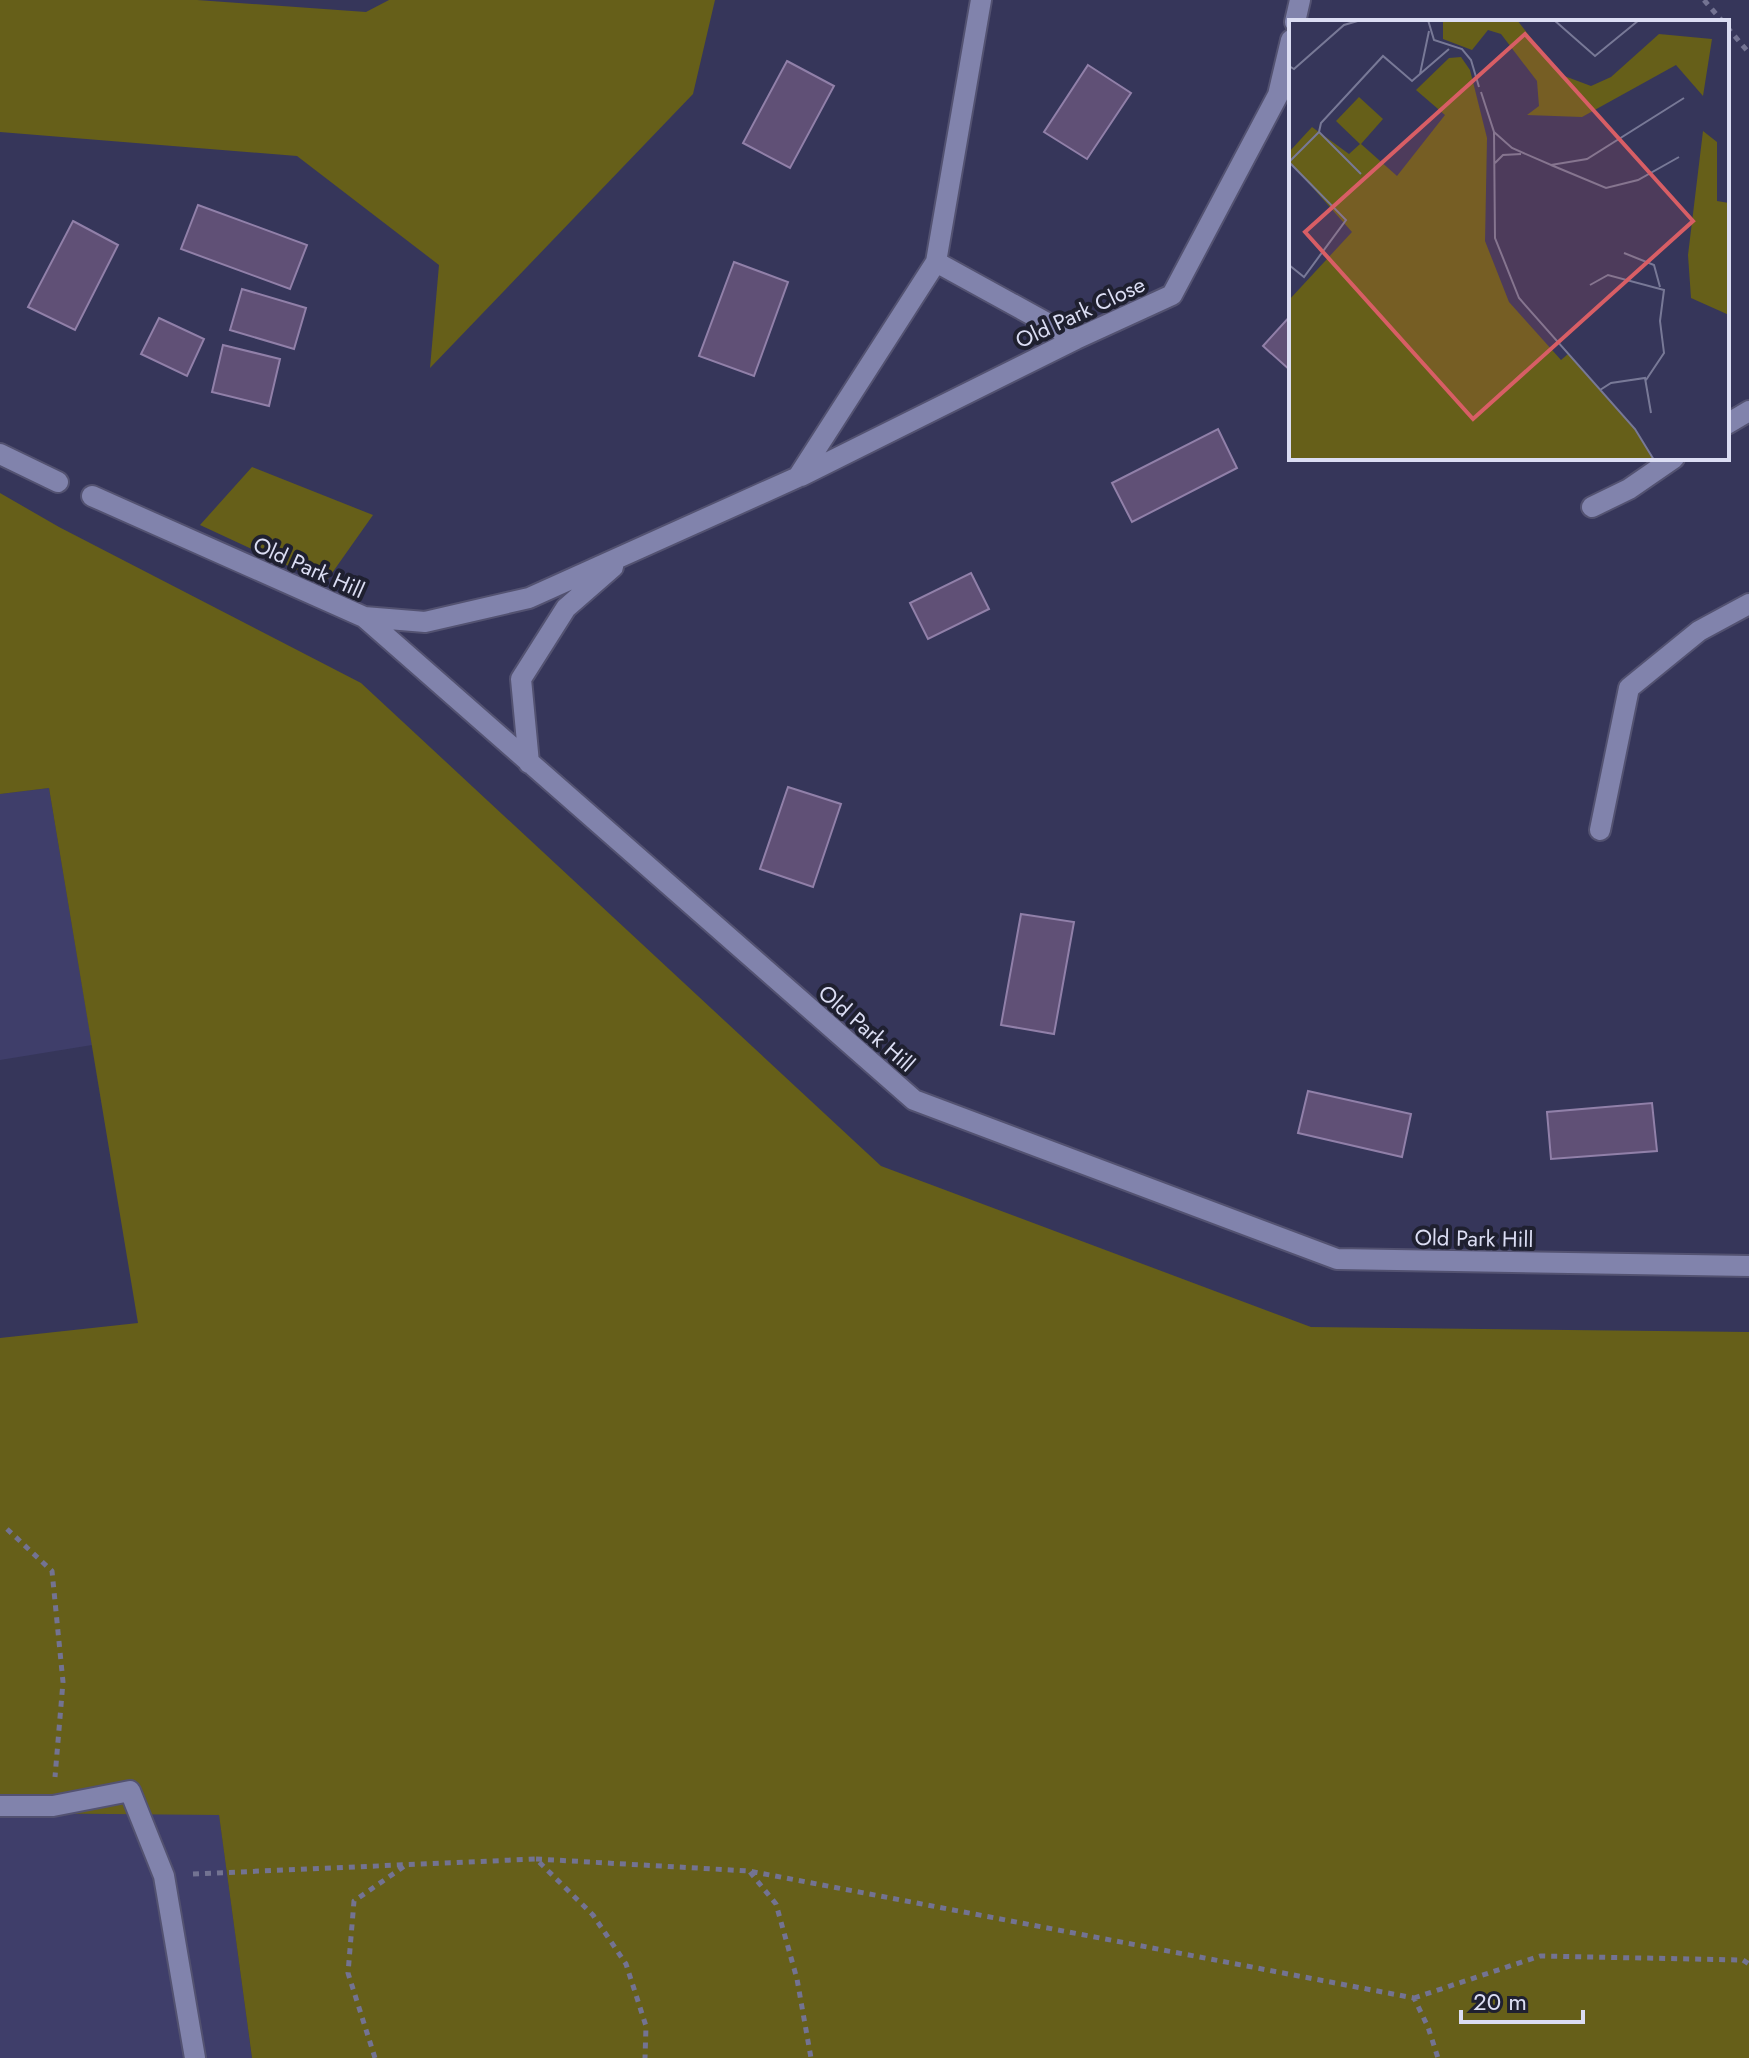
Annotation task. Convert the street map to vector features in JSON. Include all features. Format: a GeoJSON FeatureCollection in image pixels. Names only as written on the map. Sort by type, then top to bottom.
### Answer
{"type":"FeatureCollection","features":[{"type":"Feature","properties":{"kind":"street"},"geometry":{"type":"LineString","coordinates":[[798,477],[936,262],[981,0]]}},
{"type":"Feature","properties":{"kind":"street"},"geometry":{"type":"LineString","coordinates":[[1295,20],[1300,0]]}},
{"type":"Feature","properties":{"kind":"street","name":"Old Park Close"},"geometry":{"type":"LineString","coordinates":[[364,617],[425,622],[529,598],[798,477],[1076,339],[1172,295],[1278,95],[1289,48]]}},
{"type":"Feature","properties":{"kind":"street"},"geometry":{"type":"LineString","coordinates":[[936,262],[1076,339]]}},
{"type":"Feature","properties":{"kind":"street"},"geometry":{"type":"LineString","coordinates":[[1729,423],[1749,411]]}},
{"type":"Feature","properties":{"kind":"street"},"geometry":{"type":"LineString","coordinates":[[0,454],[58,482]]}},
{"type":"Feature","properties":{"kind":"street"},"geometry":{"type":"LineString","coordinates":[[1592,507],[1629,489],[1671,460]]}},
{"type":"Feature","properties":{"kind":"street","name":"Old Park Hill"},"geometry":{"type":"LineString","coordinates":[[92,496],[364,617],[914,1100],[1337,1259],[1749,1266]]}},
{"type":"Feature","properties":{"kind":"street"},"geometry":{"type":"LineString","coordinates":[[529,763],[521,679],[566,608],[628,554]]}},
{"type":"Feature","properties":{"kind":"street"},"geometry":{"type":"LineString","coordinates":[[1600,830],[1629,688],[1699,631],[1749,604]]}},
{"type":"Feature","properties":{"kind":"street"},"geometry":{"type":"LineString","coordinates":[[0,1806],[53,1806],[130,1791],[164,1876],[195,2058]]}},
{"type":"Feature","properties":{"kind":"path"},"geometry":{"type":"LineString","coordinates":[[1704,0],[1721,20]]}},
{"type":"Feature","properties":{"kind":"path"},"geometry":{"type":"LineString","coordinates":[[1729,29],[1749,53]]}},
{"type":"Feature","properties":{"kind":"path"},"geometry":{"type":"LineString","coordinates":[[7,1529],[52,1571],[63,1682],[53,1806]]}},
{"type":"Feature","properties":{"kind":"path"},"geometry":{"type":"LineString","coordinates":[[164,1876],[536,1859],[749,1871],[1414,1998],[1540,1956],[1743,1960],[1749,1964]]}},
{"type":"Feature","properties":{"kind":"path"},"geometry":{"type":"LineString","coordinates":[[536,1859],[593,1915],[626,1964],[646,2026],[645,2058]]}},
{"type":"Feature","properties":{"kind":"path"},"geometry":{"type":"LineString","coordinates":[[375,2058],[348,1973],[354,1901],[407,1864]]}},
{"type":"Feature","properties":{"kind":"path"},"geometry":{"type":"LineString","coordinates":[[749,1871],[776,1904],[797,1979],[811,2058]]}},
{"type":"Feature","properties":{"kind":"path"},"geometry":{"type":"LineString","coordinates":[[1414,1998],[1438,2058]]}},
{"type":"Feature","properties":{"kind":"shaded area"},"geometry":{"type":"Polygon","coordinates":[[[0,0],[197,0],[366,12],[389,0],[715,0],[693,94],[430,368],[439,265],[297,156],[0,132],[0,0]]]}},
{"type":"Feature","properties":{"kind":"shaded area"},"geometry":{"type":"Polygon","coordinates":[[[252,467],[373,515],[325,583],[200,525],[252,467]]]}},
{"type":"Feature","properties":{"kind":"shaded area"},"geometry":{"type":"Polygon","coordinates":[[[0,493],[59,527],[361,683],[881,1166],[1311,1327],[1749,1332],[1749,2058],[252,2058],[219,1815],[0,1813],[0,1338],[138,1323],[49,788],[0,794],[0,493]]]}},
{"type":"Feature","properties":{"kind":"shaded area"},"geometry":{"type":"Polygon","coordinates":[[[49,788],[92,1045],[0,1060],[0,794],[49,788]]]}},
{"type":"Feature","properties":{"kind":"shaded area"},"geometry":{"type":"Polygon","coordinates":[[[0,1813],[219,1814],[252,2058],[0,2058],[0,1813]]]}},
{"type":"Feature","properties":{"kind":"building"},"geometry":{"type":"Polygon","coordinates":[[[787,61],[834,86],[790,168],[743,143],[787,61]]]}},
{"type":"Feature","properties":{"kind":"building"},"geometry":{"type":"Polygon","coordinates":[[[1088,65],[1131,93],[1087,159],[1044,132],[1088,65]]]}},
{"type":"Feature","properties":{"kind":"building"},"geometry":{"type":"Polygon","coordinates":[[[198,205],[307,245],[290,289],[181,249],[198,205]]]}},
{"type":"Feature","properties":{"kind":"building"},"geometry":{"type":"Polygon","coordinates":[[[73,221],[118,245],[75,330],[28,307],[73,221]]]}},
{"type":"Feature","properties":{"kind":"building"},"geometry":{"type":"Polygon","coordinates":[[[734,262],[788,282],[754,376],[699,356],[734,262]]]}},
{"type":"Feature","properties":{"kind":"building"},"geometry":{"type":"Polygon","coordinates":[[[242,289],[306,308],[294,349],[230,330],[242,289]]]}},
{"type":"Feature","properties":{"kind":"building"},"geometry":{"type":"Polygon","coordinates":[[[1289,317],[1289,369],[1263,346],[1289,317]]]}},
{"type":"Feature","properties":{"kind":"building"},"geometry":{"type":"Polygon","coordinates":[[[159,318],[204,339],[187,376],[141,354],[159,318]]]}},
{"type":"Feature","properties":{"kind":"building"},"geometry":{"type":"Polygon","coordinates":[[[223,345],[280,359],[269,406],[212,392],[223,345]]]}},
{"type":"Feature","properties":{"kind":"building"},"geometry":{"type":"Polygon","coordinates":[[[1218,429],[1237,468],[1132,522],[1112,483],[1218,429]]]}},
{"type":"Feature","properties":{"kind":"building"},"geometry":{"type":"Polygon","coordinates":[[[971,573],[989,609],[928,639],[910,603],[971,573]]]}},
{"type":"Feature","properties":{"kind":"building"},"geometry":{"type":"Polygon","coordinates":[[[788,787],[841,804],[813,887],[760,869],[788,787]]]}},
{"type":"Feature","properties":{"kind":"building"},"geometry":{"type":"Polygon","coordinates":[[[1021,914],[1074,922],[1054,1034],[1001,1025],[1021,914]]]}},
{"type":"Feature","properties":{"kind":"building"},"geometry":{"type":"Polygon","coordinates":[[[1308,1091],[1411,1114],[1402,1157],[1298,1133],[1308,1091]]]}},
{"type":"Feature","properties":{"kind":"building"},"geometry":{"type":"Polygon","coordinates":[[[1652,1103],[1657,1151],[1551,1159],[1547,1112],[1652,1103]]]}}]}
